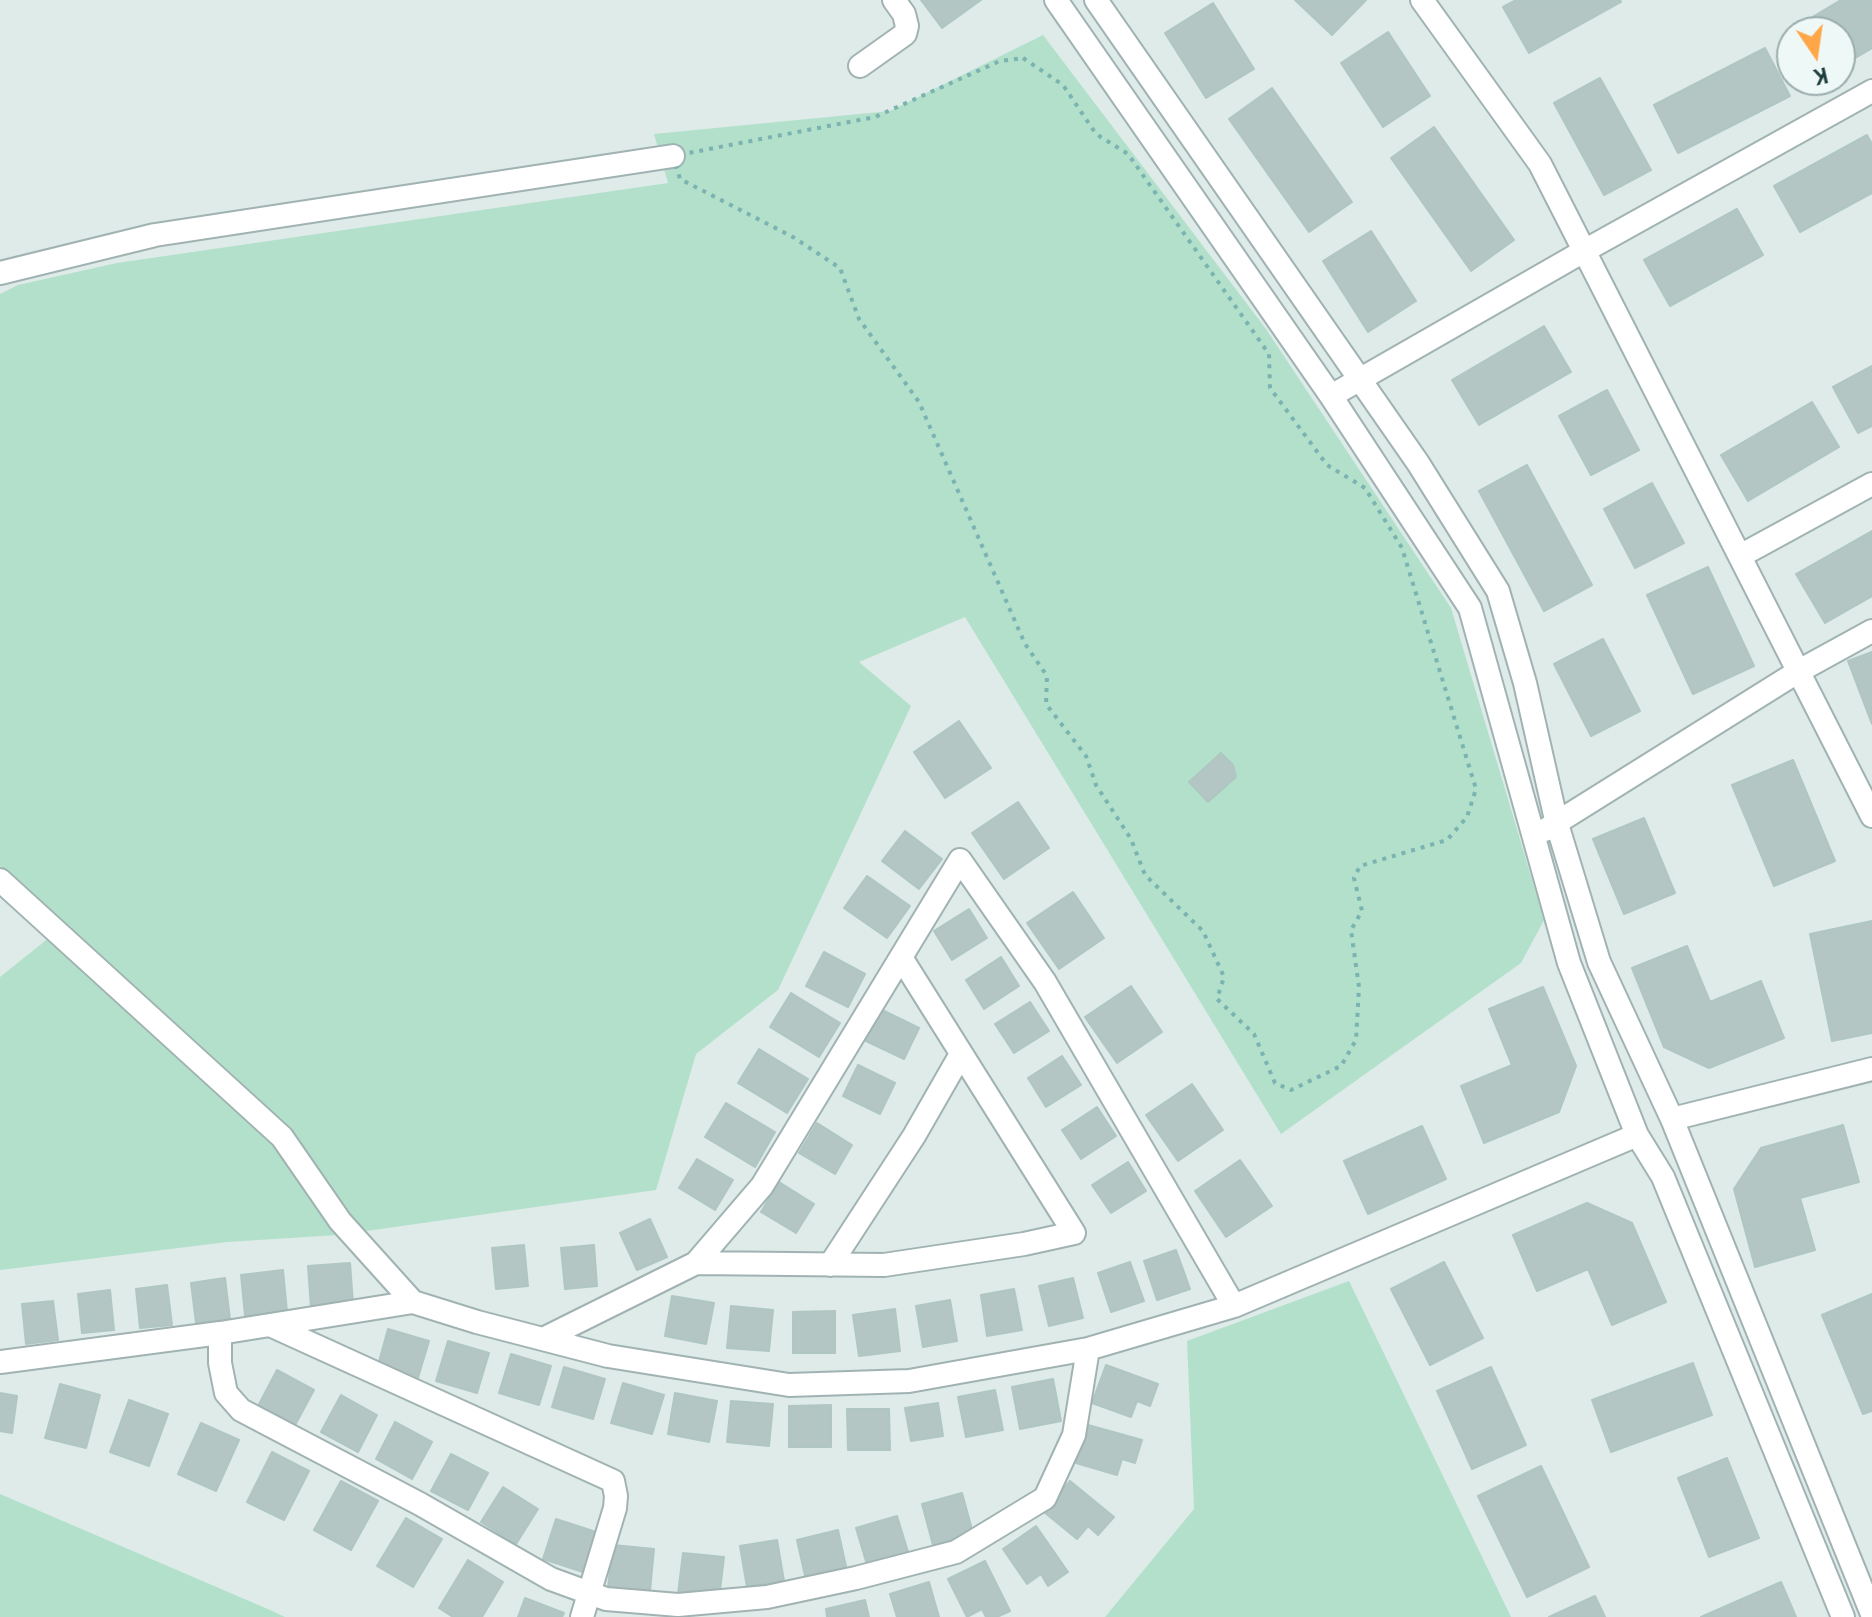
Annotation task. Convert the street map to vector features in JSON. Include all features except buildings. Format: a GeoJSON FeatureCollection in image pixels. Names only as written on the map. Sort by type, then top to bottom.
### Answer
{"type":"FeatureCollection","features":[{"type":"Feature","properties":{"kind":"street"},"geometry":{"type":"LineString","coordinates":[[860,66],[905,34],[904,14],[894,0]]}},
{"type":"Feature","properties":{"kind":"street"},"geometry":{"type":"LineString","coordinates":[[1056,0],[1331,396],[1470,608],[1569,963],[1637,1135],[1663,1177],[1843,1617]]}},
{"type":"Feature","properties":{"kind":"street"},"geometry":{"type":"LineString","coordinates":[[1096,0],[1418,463],[1498,591],[1525,683],[1557,824],[1599,962],[1672,1119],[1872,1614]]}},
{"type":"Feature","properties":{"kind":"street"},"geometry":{"type":"LineString","coordinates":[[1422,0],[1540,164],[1872,816]]}},
{"type":"Feature","properties":{"kind":"street"},"geometry":{"type":"LineString","coordinates":[[1331,396],[1872,91]]}},
{"type":"Feature","properties":{"kind":"street"},"geometry":{"type":"LineString","coordinates":[[0,273],[155,235],[673,156]]}},
{"type":"Feature","properties":{"kind":"street"},"geometry":{"type":"LineString","coordinates":[[1740,556],[1872,484]]}},
{"type":"Feature","properties":{"kind":"street"},"geometry":{"type":"LineString","coordinates":[[1534,837],[1799,671],[1872,631]]}},
{"type":"Feature","properties":{"kind":"street"},"geometry":{"type":"LineString","coordinates":[[543,1339],[696,1263],[762,1186],[960,860],[1045,982],[1234,1306]]}},
{"type":"Feature","properties":{"kind":"street"},"geometry":{"type":"LineString","coordinates":[[0,880],[282,1137],[340,1221],[413,1302]]}},
{"type":"Feature","properties":{"kind":"street"},"geometry":{"type":"LineString","coordinates":[[696,1263],[884,1265],[1024,1244],[1074,1233],[902,959]]}},
{"type":"Feature","properties":{"kind":"street"},"geometry":{"type":"LineString","coordinates":[[830,1265],[914,1136],[961,1054]]}},
{"type":"Feature","properties":{"kind":"street"},"geometry":{"type":"LineString","coordinates":[[1672,1119],[1872,1069]]}},
{"type":"Feature","properties":{"kind":"street"},"geometry":{"type":"LineString","coordinates":[[1637,1135],[1637,1118],[1649,1108],[1661,1108],[1672,1119]]}},
{"type":"Feature","properties":{"kind":"street"},"geometry":{"type":"LineString","coordinates":[[0,1362],[220,1333],[413,1302],[608,1356],[789,1385],[909,1381],[1088,1349],[1234,1306],[1637,1135]]}},
{"type":"Feature","properties":{"kind":"street"},"geometry":{"type":"LineString","coordinates":[[270,1325],[613,1481],[615,1508],[582,1617]]}},
{"type":"Feature","properties":{"kind":"street"},"geometry":{"type":"LineString","coordinates":[[220,1333],[220,1363],[226,1393],[241,1410],[420,1504],[551,1579],[606,1599],[678,1605],[767,1597],[956,1552],[1045,1498],[1074,1435],[1088,1349]]}},
{"type":"Feature","properties":{"kind":"path"},"geometry":{"type":"LineString","coordinates":[[1023,58],[1063,85],[1096,134],[1128,154],[1269,354],[1270,388],[1327,465],[1365,488],[1402,548],[1476,789],[1467,817],[1447,840],[1360,866],[1354,878],[1362,911],[1351,930],[1359,987],[1356,1040],[1341,1066],[1291,1090],[1275,1083],[1254,1034],[1217,999],[1224,977],[1203,931],[1145,875],[1131,839],[1096,785],[1086,756],[1046,704],[1047,676],[1025,644],[919,402],[859,319],[840,268],[793,237],[680,179],[673,156],[875,117],[1000,61],[1023,58]]}},
{"type":"Feature","properties":{"kind":"green space"},"geometry":{"type":"Polygon","coordinates":[[[1043,35],[1266,329],[1451,608],[1544,920],[1521,963],[1281,1134],[965,617],[859,662],[911,706],[778,990],[696,1054],[656,1190],[338,1235],[227,1242],[0,1270],[0,977],[65,925],[0,866],[0,294],[18,285],[117,263],[668,183],[654,134],[890,111],[1043,35]]]}},
{"type":"Feature","properties":{"kind":"green space"},"geometry":{"type":"Polygon","coordinates":[[[1349,1281],[1511,1617],[1105,1617],[1194,1509],[1187,1341],[1349,1281]]]}},
{"type":"Feature","properties":{"kind":"green space"},"geometry":{"type":"Polygon","coordinates":[[[0,1494],[270,1610],[285,1617],[0,1617],[0,1494]]]}}]}
